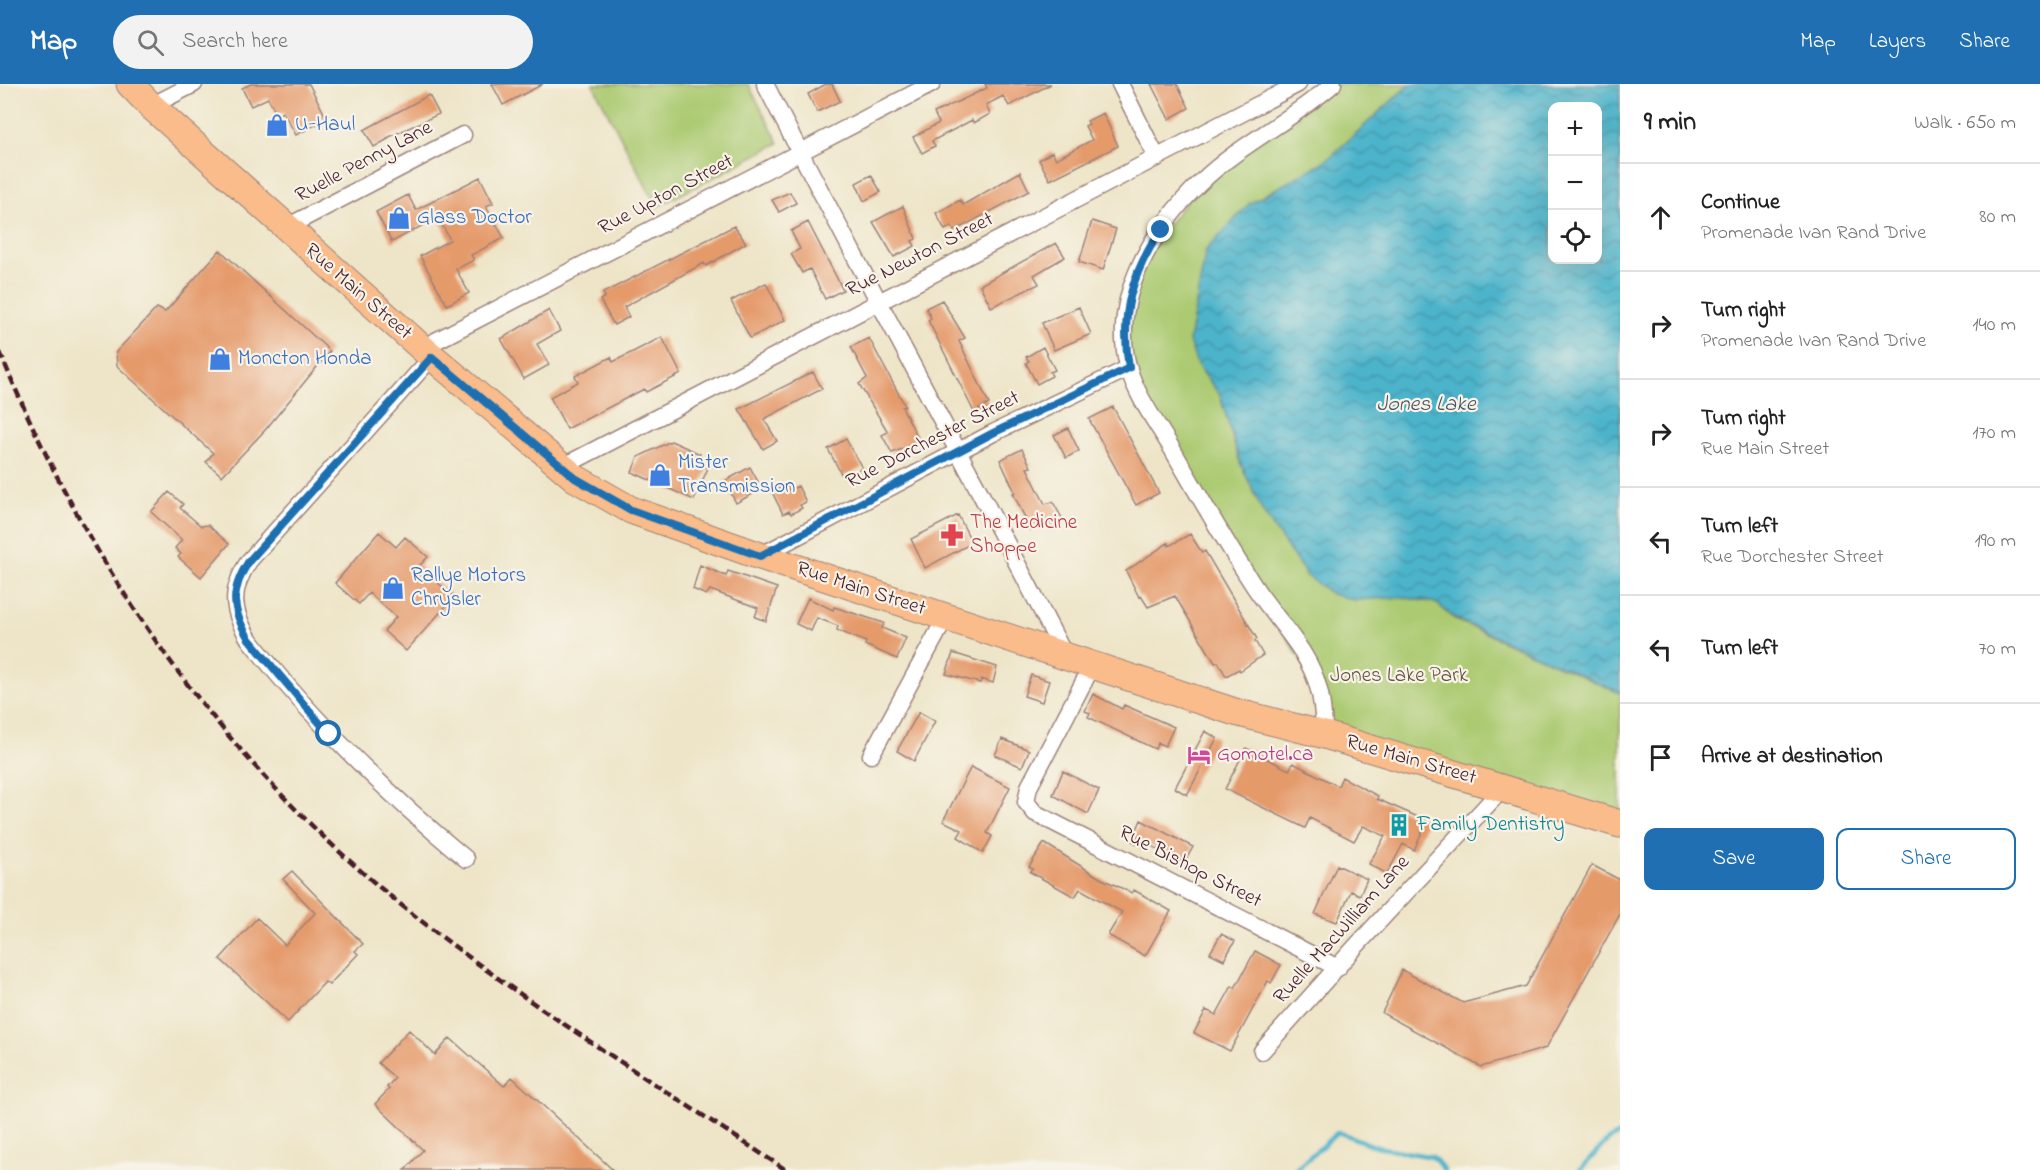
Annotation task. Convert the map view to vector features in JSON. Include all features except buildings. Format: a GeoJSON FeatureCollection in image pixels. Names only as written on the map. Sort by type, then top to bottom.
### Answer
{"type":"FeatureCollection","features":[{"type":"Feature","properties":{"kind":"main road","name":"Rue Main Street"},"geometry":{"type":"LineString","coordinates":[[130,84],[151,106],[285,228],[427,353],[575,478],[631,510],[760,556],[1235,712],[1325,735],[1504,787],[1620,824]]}},
{"type":"Feature","properties":{"kind":"street"},"geometry":{"type":"LineString","coordinates":[[151,106],[194,84]]}},
{"type":"Feature","properties":{"kind":"street"},"geometry":{"type":"LineString","coordinates":[[765,84],[1065,656]]}},
{"type":"Feature","properties":{"kind":"street","name":"Rue Upton Street"},"geometry":{"type":"LineString","coordinates":[[427,353],[800,151],[932,84]]}},
{"type":"Feature","properties":{"kind":"street"},"geometry":{"type":"LineString","coordinates":[[1120,84],[1157,158]]}},
{"type":"Feature","properties":{"kind":"street","name":"Rue Newton Street"},"geometry":{"type":"LineString","coordinates":[[561,466],[1299,84]]}},
{"type":"Feature","properties":{"kind":"street"},"geometry":{"type":"LineString","coordinates":[[1325,735],[1319,690],[1306,658],[1253,585],[1204,506],[1129,368],[1124,342],[1125,311],[1143,256],[1161,230],[1200,183],[1238,150],[1314,101],[1333,84]]}},
{"type":"Feature","properties":{"kind":"street","name":"Ruelle Penny Lane"},"geometry":{"type":"LineString","coordinates":[[285,228],[463,135]]}},
{"type":"Feature","properties":{"kind":"street"},"geometry":{"type":"LineString","coordinates":[[427,353],[249,561],[235,585],[235,601],[239,623],[249,639],[329,734],[402,804],[466,859]]}},
{"type":"Feature","properties":{"kind":"street","name":"Rue Dorchester Street"},"geometry":{"type":"LineString","coordinates":[[760,556],[958,452],[1129,368]]}},
{"type":"Feature","properties":{"kind":"street"},"geometry":{"type":"LineString","coordinates":[[871,755],[946,617]]}},
{"type":"Feature","properties":{"kind":"street","name":"Rue Bishop Street"},"geometry":{"type":"LineString","coordinates":[[1092,666],[1029,787],[1026,802],[1035,813],[1338,968]]}},
{"type":"Feature","properties":{"kind":"street","name":"Ruelle MacWilliam Lane"},"geometry":{"type":"LineString","coordinates":[[1262,1051],[1504,787]]}},
{"type":"Feature","properties":{"kind":"green space"},"geometry":{"type":"Polygon","coordinates":[[[593,84],[748,84],[779,143],[657,207],[593,84]]]}},
{"type":"Feature","properties":{"kind":"green space","name":"Jones Lake Park"},"geometry":{"type":"Polygon","coordinates":[[[1333,84],[1410,84],[1327,160],[1249,204],[1197,364],[1220,395],[1240,462],[1263,512],[1307,576],[1354,600],[1402,597],[1437,603],[1456,620],[1620,693],[1620,824],[1325,735],[1319,690],[1145,402],[1124,342],[1143,256],[1201,183],[1333,84]]]}},
{"type":"Feature","properties":{"kind":"water","name":"Jones Lake"},"geometry":{"type":"Polygon","coordinates":[[[1410,84],[1620,84],[1620,693],[1456,619],[1436,603],[1402,597],[1355,600],[1332,594],[1307,576],[1263,512],[1240,462],[1220,395],[1197,364],[1189,341],[1206,250],[1249,204],[1327,160],[1410,84]]]}},
{"type":"Feature","properties":{"kind":"waterway"},"geometry":{"type":"LineString","coordinates":[[1295,1170],[1338,1132],[1377,1147],[1433,1157],[1444,1170]]}},
{"type":"Feature","properties":{"kind":"waterway"},"geometry":{"type":"LineString","coordinates":[[1580,1170],[1608,1140],[1620,1134]]}},
{"type":"Feature","properties":{"kind":"railway"},"geometry":{"type":"LineString","coordinates":[[0,352],[34,430],[72,505],[114,578],[161,648],[211,715],[266,778],[325,838],[389,895],[436,932],[534,1003],[786,1170]]}},
{"type":"Feature","properties":{"kind":"place","name":"U-Haul"},"geometry":{"type":"Point","coordinates":[277,125]}},
{"type":"Feature","properties":{"kind":"place","name":"Glass Doctor"},"geometry":{"type":"Point","coordinates":[399,218]}},
{"type":"Feature","properties":{"kind":"place","name":"Moncton Honda"},"geometry":{"type":"Point","coordinates":[220,359]}},
{"type":"Feature","properties":{"kind":"place","name":"Mister Transmission"},"geometry":{"type":"Point","coordinates":[660,475]}},
{"type":"Feature","properties":{"kind":"place","name":"The Medicine Shoppe"},"geometry":{"type":"Point","coordinates":[952,535]}},
{"type":"Feature","properties":{"kind":"place","name":"Rallye Motors Chrysler"},"geometry":{"type":"Point","coordinates":[393,588]}},
{"type":"Feature","properties":{"kind":"place","name":"Gomotel.ca"},"geometry":{"type":"Point","coordinates":[1199,755]}},
{"type":"Feature","properties":{"kind":"place","name":"Family Dentistry"},"geometry":{"type":"Point","coordinates":[1399,825]}},
{"type":"Feature","properties":{"kind":"route"},"geometry":{"type":"LineString","coordinates":[[329,734],[271,668],[249,639],[239,623],[235,585],[249,561],[432,357],[575,478],[631,510],[760,556],[993,433],[1129,368],[1124,342],[1125,311],[1143,256],[1161,230]]}}]}
